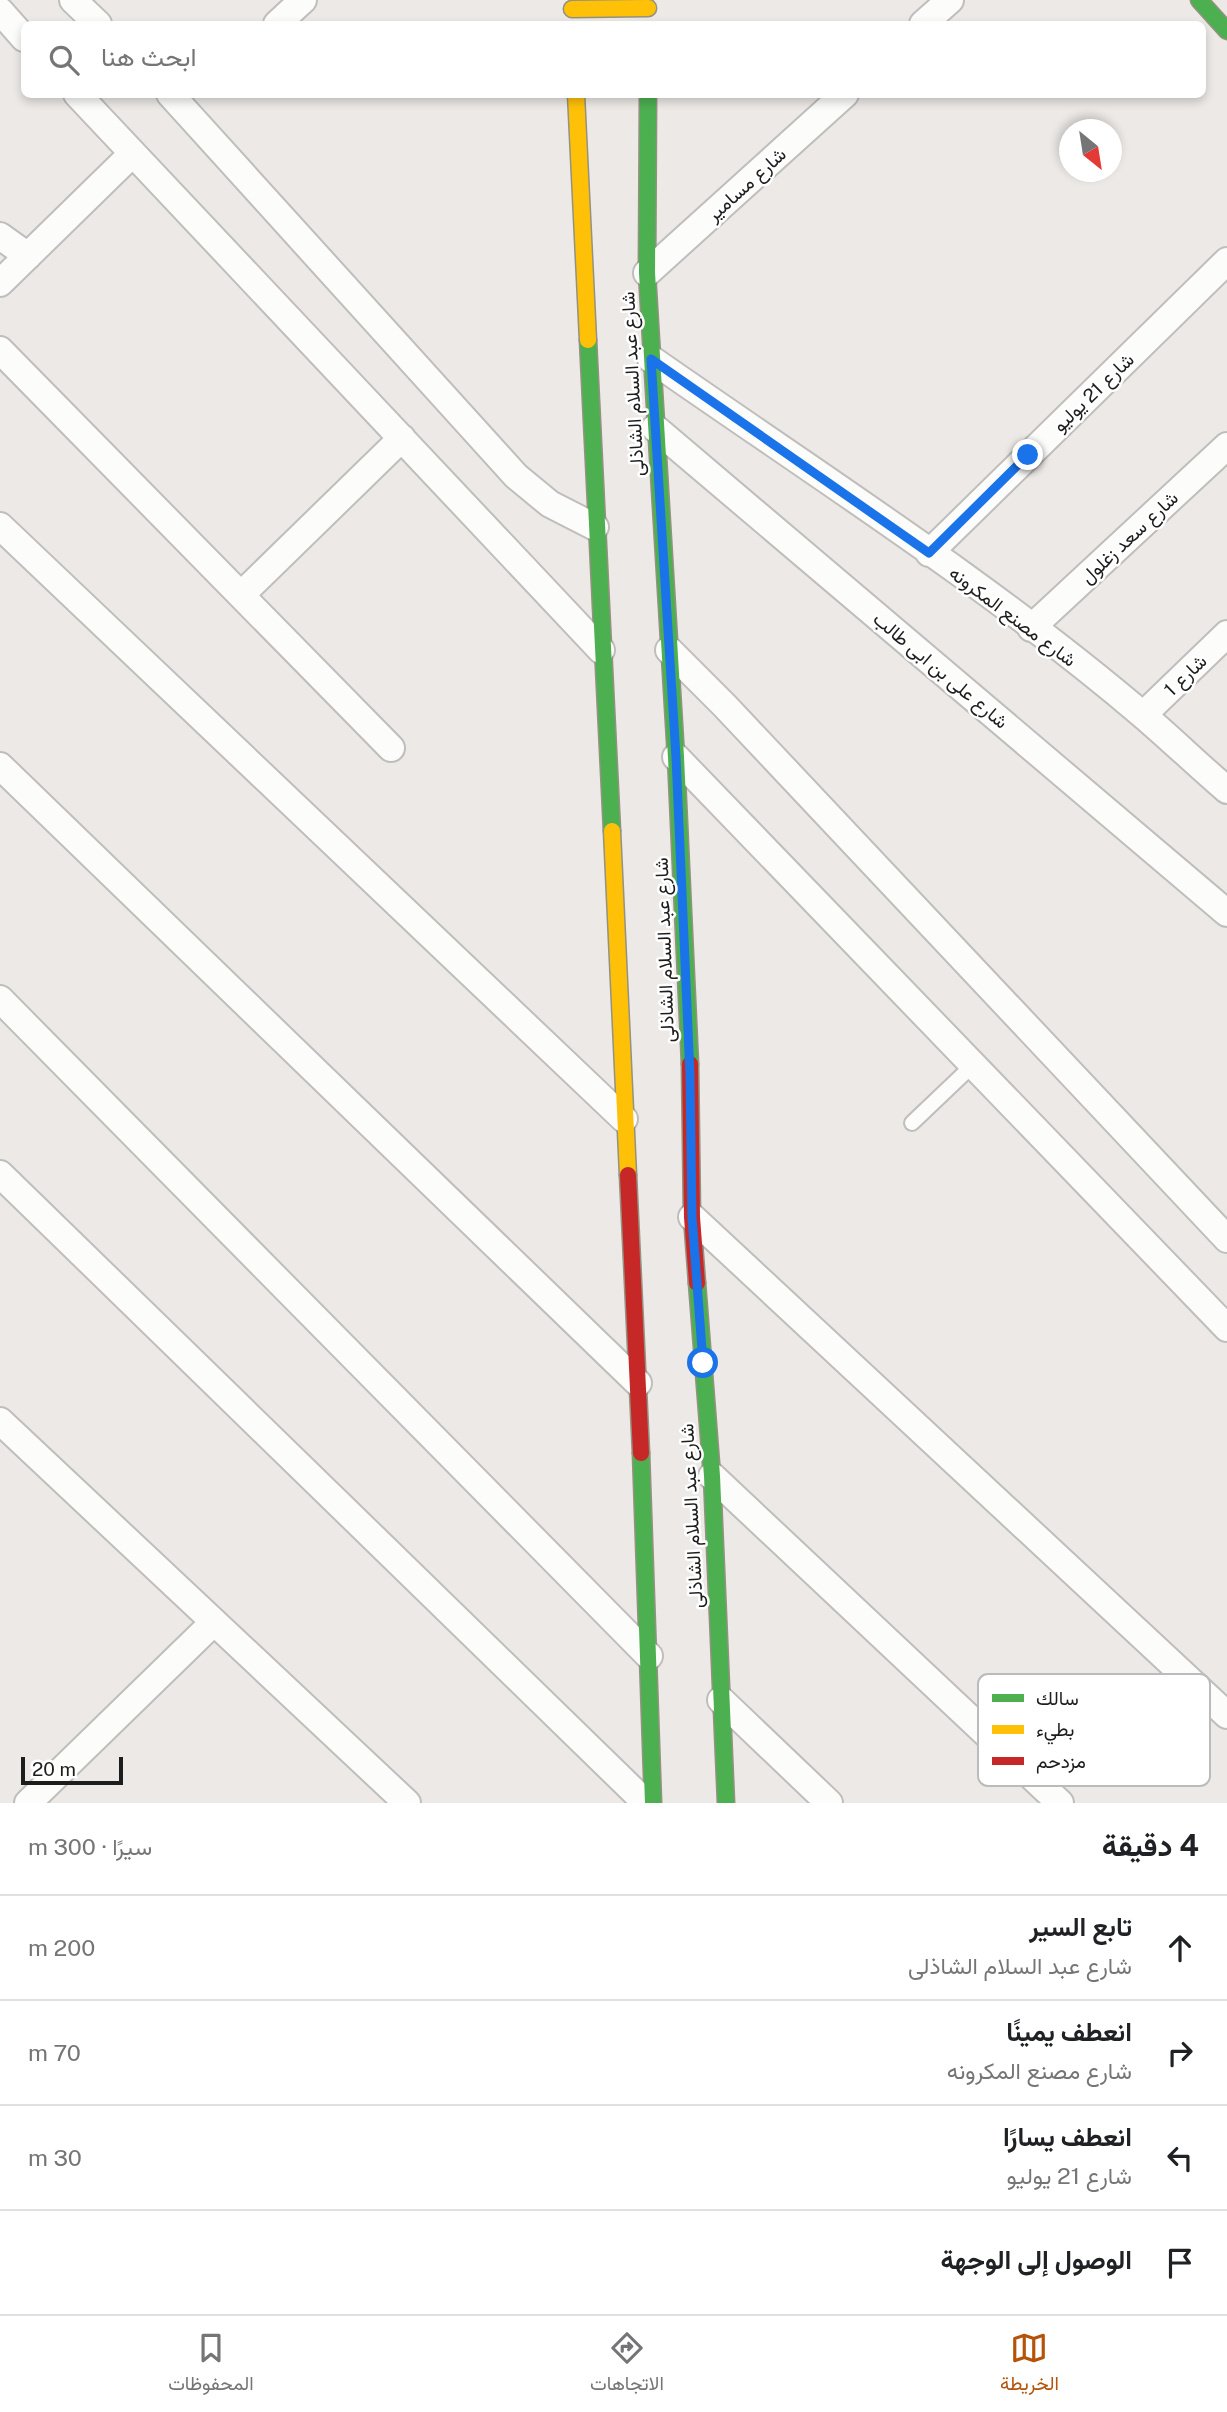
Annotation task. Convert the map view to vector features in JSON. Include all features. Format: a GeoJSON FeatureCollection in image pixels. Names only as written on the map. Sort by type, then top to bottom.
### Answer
{"type":"FeatureCollection","features":[{"type":"Feature","properties":{"kind":"main road"},"geometry":{"type":"LineString","coordinates":[[1199,0],[1227,31]]}},
{"type":"Feature","properties":{"kind":"main road"},"geometry":{"type":"LineString","coordinates":[[572,11],[648,11]]}},
{"type":"Feature","properties":{"kind":"main road"},"geometry":{"type":"LineString","coordinates":[[576,98],[638,1383],[653,1803]]}},
{"type":"Feature","properties":{"kind":"main road","name":"شارع عبد السلام الشاذلى"},"geometry":{"type":"LineString","coordinates":[[648,98],[647,273],[676,757],[690,1075],[692,1217],[712,1476],[726,1803]]}},
{"type":"Feature","properties":{"kind":"street"},"geometry":{"type":"LineString","coordinates":[[73,0],[95,21]]}},
{"type":"Feature","properties":{"kind":"street"},"geometry":{"type":"LineString","coordinates":[[279,21],[303,0]]}},
{"type":"Feature","properties":{"kind":"street"},"geometry":{"type":"LineString","coordinates":[[926,21],[950,0]]}},
{"type":"Feature","properties":{"kind":"street"},"geometry":{"type":"LineString","coordinates":[[0,11],[21,34]]}},
{"type":"Feature","properties":{"kind":"street"},"geometry":{"type":"LineString","coordinates":[[81,98],[601,650]]}},
{"type":"Feature","properties":{"kind":"street","name":"شارع مسامير"},"geometry":{"type":"LineString","coordinates":[[647,273],[841,98]]}},
{"type":"Feature","properties":{"kind":"street"},"geometry":{"type":"LineString","coordinates":[[186,99],[516,475],[550,504],[596,527]]}},
{"type":"Feature","properties":{"kind":"street"},"geometry":{"type":"LineString","coordinates":[[0,283],[132,153]]}},
{"type":"Feature","properties":{"kind":"street"},"geometry":{"type":"LineString","coordinates":[[0,236],[27,256]]}},
{"type":"Feature","properties":{"kind":"street","name":"شارع 21 يوليو"},"geometry":{"type":"LineString","coordinates":[[929,553],[1227,261]]}},
{"type":"Feature","properties":{"kind":"street"},"geometry":{"type":"LineString","coordinates":[[0,349],[391,748]]}},
{"type":"Feature","properties":{"kind":"street","name":"شارع مصنع المكرونه"},"geometry":{"type":"LineString","coordinates":[[651,359],[929,553],[1031,628],[1143,715],[1227,790]]}},
{"type":"Feature","properties":{"kind":"street","name":"شارع على بن ابى طالب"},"geometry":{"type":"LineString","coordinates":[[655,428],[1227,913]]}},
{"type":"Feature","properties":{"kind":"street"},"geometry":{"type":"LineString","coordinates":[[241,595],[402,438]]}},
{"type":"Feature","properties":{"kind":"street","name":"شارع سعد زغلول"},"geometry":{"type":"LineString","coordinates":[[1031,628],[1227,446]]}},
{"type":"Feature","properties":{"kind":"street"},"geometry":{"type":"LineString","coordinates":[[0,526],[624,1119]]}},
{"type":"Feature","properties":{"kind":"street","name":"شارع 1"},"geometry":{"type":"LineString","coordinates":[[1143,715],[1227,634]]}},
{"type":"Feature","properties":{"kind":"street"},"geometry":{"type":"LineString","coordinates":[[669,650],[1227,1239]]}},
{"type":"Feature","properties":{"kind":"street"},"geometry":{"type":"LineString","coordinates":[[676,757],[1227,1328]]}},
{"type":"Feature","properties":{"kind":"street"},"geometry":{"type":"LineString","coordinates":[[0,766],[638,1383]]}},
{"type":"Feature","properties":{"kind":"street"},"geometry":{"type":"LineString","coordinates":[[0,999],[649,1656]]}},
{"type":"Feature","properties":{"kind":"street"},"geometry":{"type":"LineString","coordinates":[[0,1174],[646,1803]]}},
{"type":"Feature","properties":{"kind":"street"},"geometry":{"type":"LineString","coordinates":[[692,1217],[1183,1674]]}},
{"type":"Feature","properties":{"kind":"street"},"geometry":{"type":"LineString","coordinates":[[0,1421],[407,1803]]}},
{"type":"Feature","properties":{"kind":"street"},"geometry":{"type":"LineString","coordinates":[[712,1476],[978,1726]]}},
{"type":"Feature","properties":{"kind":"street"},"geometry":{"type":"LineString","coordinates":[[28,1803],[214,1622]]}},
{"type":"Feature","properties":{"kind":"street"},"geometry":{"type":"LineString","coordinates":[[1210,1699],[1227,1715]]}},
{"type":"Feature","properties":{"kind":"street"},"geometry":{"type":"LineString","coordinates":[[721,1700],[828,1803]]}},
{"type":"Feature","properties":{"kind":"street"},"geometry":{"type":"LineString","coordinates":[[1042,1786],[1060,1803]]}},
{"type":"Feature","properties":{"kind":"lane"},"geometry":{"type":"LineString","coordinates":[[912,1123],[974,1064]]}},
{"type":"Feature","properties":{"kind":"traffic: fast"},"geometry":{"type":"LineString","coordinates":[[1199,0],[1227,31]]}},
{"type":"Feature","properties":{"kind":"traffic: fast"},"geometry":{"type":"LineString","coordinates":[[648,98],[647,273],[676,757],[690,1064]]}},
{"type":"Feature","properties":{"kind":"traffic: fast"},"geometry":{"type":"LineString","coordinates":[[588,340],[612,831]]}},
{"type":"Feature","properties":{"kind":"traffic: fast"},"geometry":{"type":"LineString","coordinates":[[697,1283],[712,1476],[726,1803]]}},
{"type":"Feature","properties":{"kind":"traffic: fast"},"geometry":{"type":"LineString","coordinates":[[641,1453],[653,1803]]}},
{"type":"Feature","properties":{"kind":"traffic: slow"},"geometry":{"type":"LineString","coordinates":[[572,9],[648,8]]}},
{"type":"Feature","properties":{"kind":"traffic: slow"},"geometry":{"type":"LineString","coordinates":[[576,98],[588,340]]}},
{"type":"Feature","properties":{"kind":"traffic: slow"},"geometry":{"type":"LineString","coordinates":[[612,831],[628,1175]]}},
{"type":"Feature","properties":{"kind":"traffic: jam"},"geometry":{"type":"LineString","coordinates":[[690,1064],[692,1217],[697,1283]]}},
{"type":"Feature","properties":{"kind":"traffic: jam"},"geometry":{"type":"LineString","coordinates":[[628,1175],[641,1453]]}},
{"type":"Feature","properties":{"kind":"route"},"geometry":{"type":"LineString","coordinates":[[703,1363],[692,1217],[690,1075],[676,757],[651,359],[929,553],[1028,455]]}}]}
